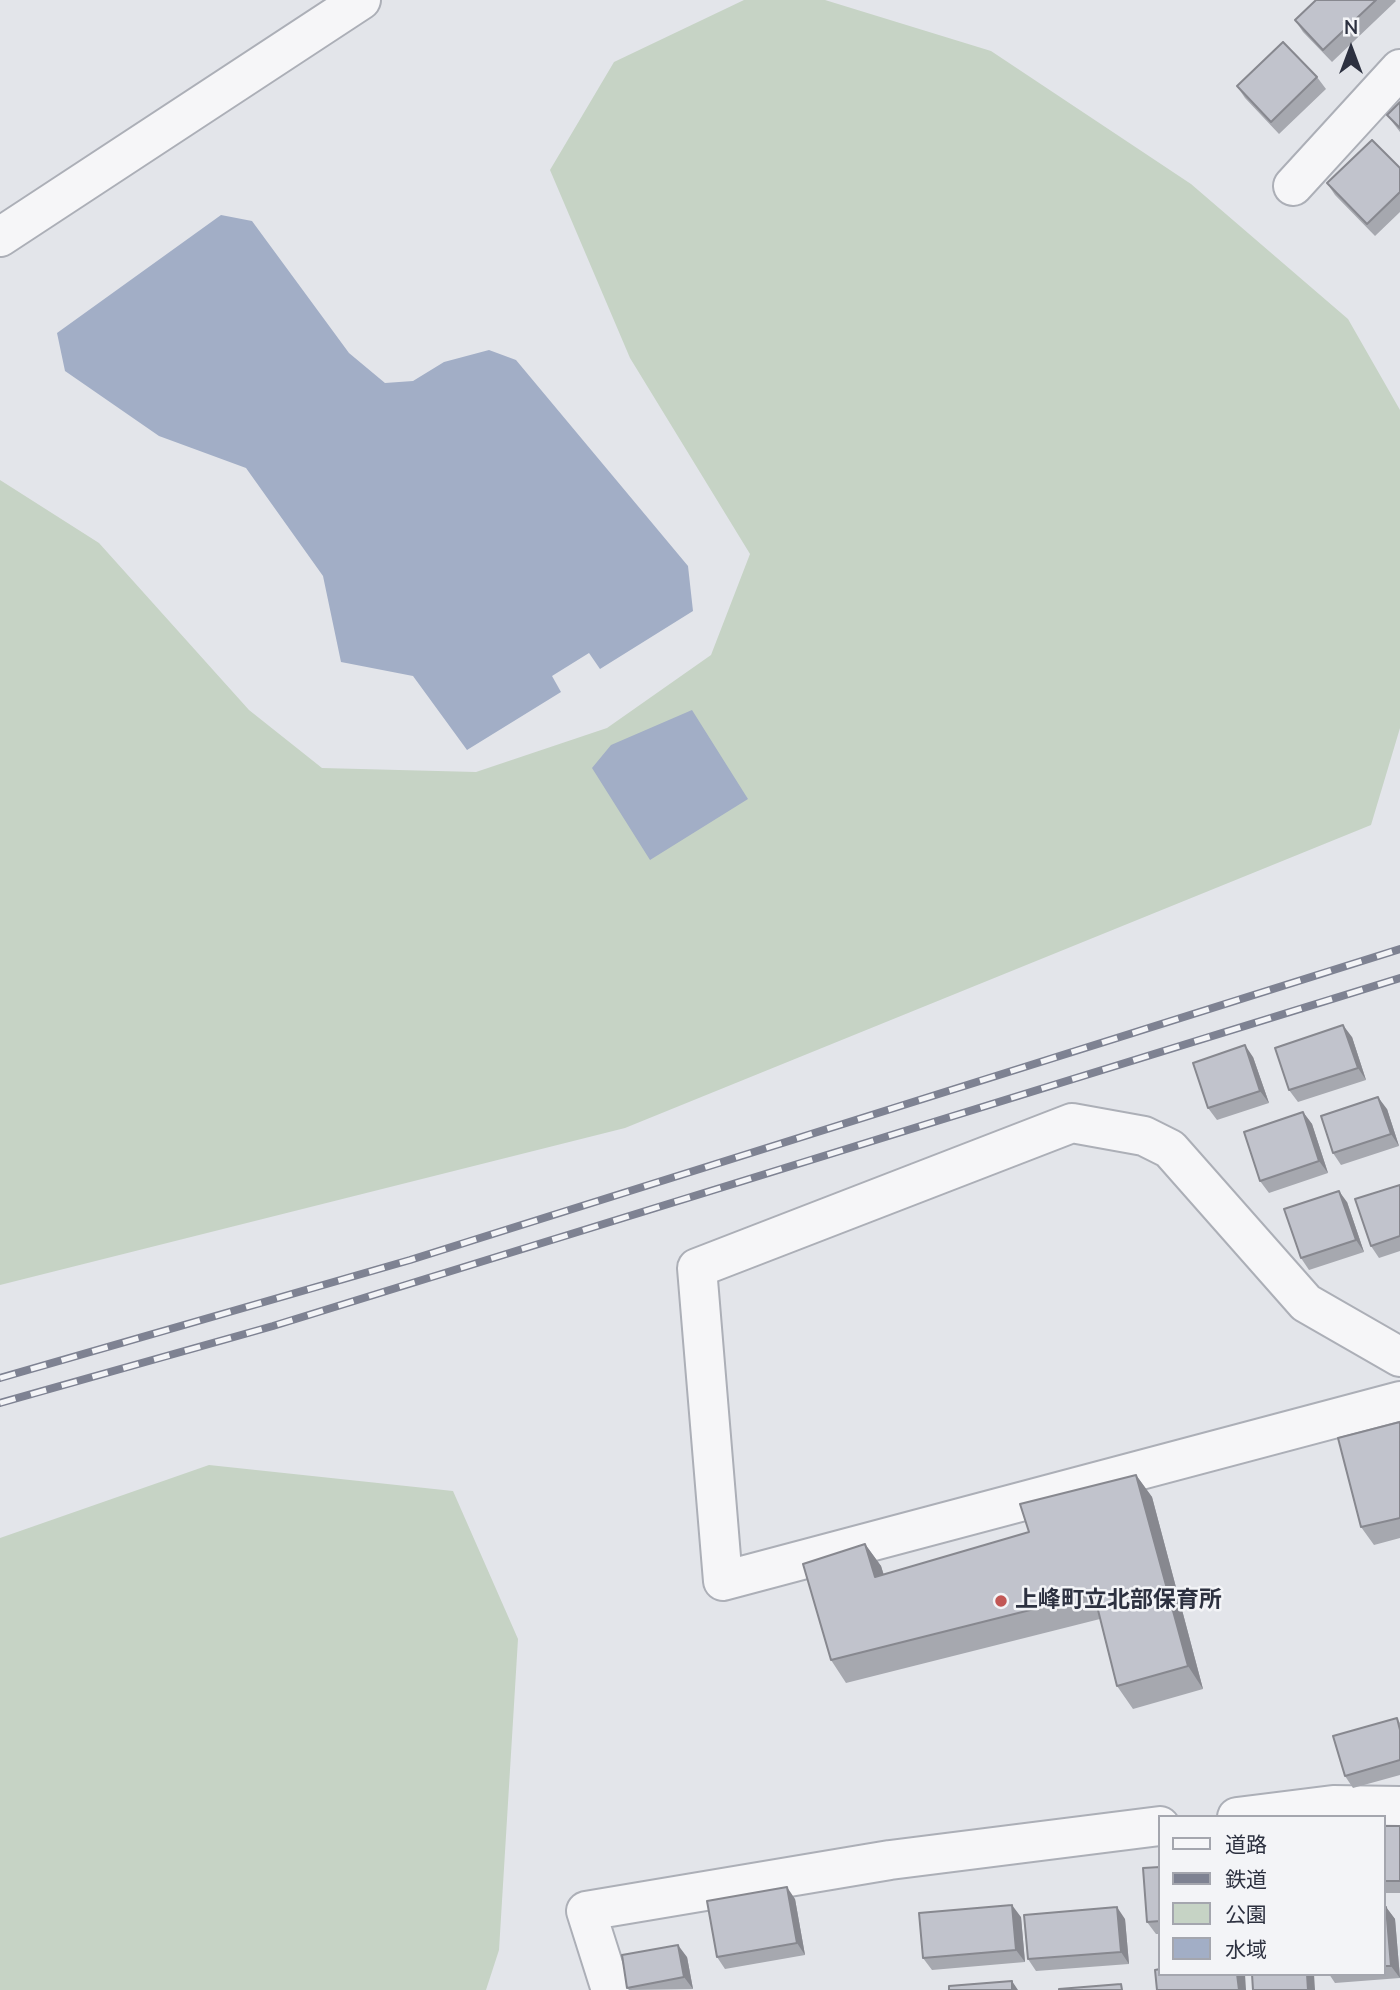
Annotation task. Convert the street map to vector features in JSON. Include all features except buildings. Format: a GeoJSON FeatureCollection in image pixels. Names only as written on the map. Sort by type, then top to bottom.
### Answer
{"type":"FeatureCollection","features":[{"type":"Feature","properties":{"kind":"street"},"geometry":{"type":"LineString","coordinates":[[0,237],[361,0]]}},
{"type":"Feature","properties":{"kind":"street"},"geometry":{"type":"LineString","coordinates":[[1293,186],[1400,69]]}},
{"type":"Feature","properties":{"kind":"street"},"geometry":{"type":"LineString","coordinates":[[1400,1357],[1306,1303],[1170,1149],[1144,1136],[1072,1123],[697,1268],[723,1581],[1400,1401]]}},
{"type":"Feature","properties":{"kind":"street"},"geometry":{"type":"LineString","coordinates":[[1253,1815],[1333,1805],[1400,1806]]}},
{"type":"Feature","properties":{"kind":"street"},"geometry":{"type":"LineString","coordinates":[[611,1990],[586,1911],[890,1860],[1158,1826]]}},
{"type":"Feature","properties":{"kind":"green space"},"geometry":{"type":"Polygon","coordinates":[[[744,0],[825,0],[991,51],[1191,184],[1348,319],[1400,410],[1400,728],[1371,825],[625,1128],[0,1285],[0,480],[99,543],[249,710],[322,768],[476,772],[607,728],[711,655],[750,554],[630,358],[550,170],[614,62],[744,0]]]}},
{"type":"Feature","properties":{"kind":"green space"},"geometry":{"type":"Polygon","coordinates":[[[209,1465],[453,1491],[518,1639],[499,1950],[486,1990],[0,1990],[0,1538],[209,1465]]]}},
{"type":"Feature","properties":{"kind":"water"},"geometry":{"type":"Polygon","coordinates":[[[221,215],[252,221],[349,353],[385,383],[413,381],[444,362],[489,350],[516,360],[688,566],[693,611],[600,669],[589,653],[552,676],[561,692],[467,750],[413,676],[341,662],[323,576],[246,468],[159,436],[65,371],[57,333],[221,215]]]}},
{"type":"Feature","properties":{"kind":"water"},"geometry":{"type":"Polygon","coordinates":[[[692,710],[748,799],[650,860],[592,768],[611,745],[692,710]]]}},
{"type":"Feature","properties":{"kind":"railway"},"geometry":{"type":"LineString","coordinates":[[0,1378],[410,1260],[1400,949]]}},
{"type":"Feature","properties":{"kind":"railway"},"geometry":{"type":"LineString","coordinates":[[0,1403],[273,1326],[1400,978]]}},
{"type":"Feature","properties":{"kind":"place","name":"上峰町立北部保育所"},"geometry":{"type":"Point","coordinates":[1001,1601]}}]}
